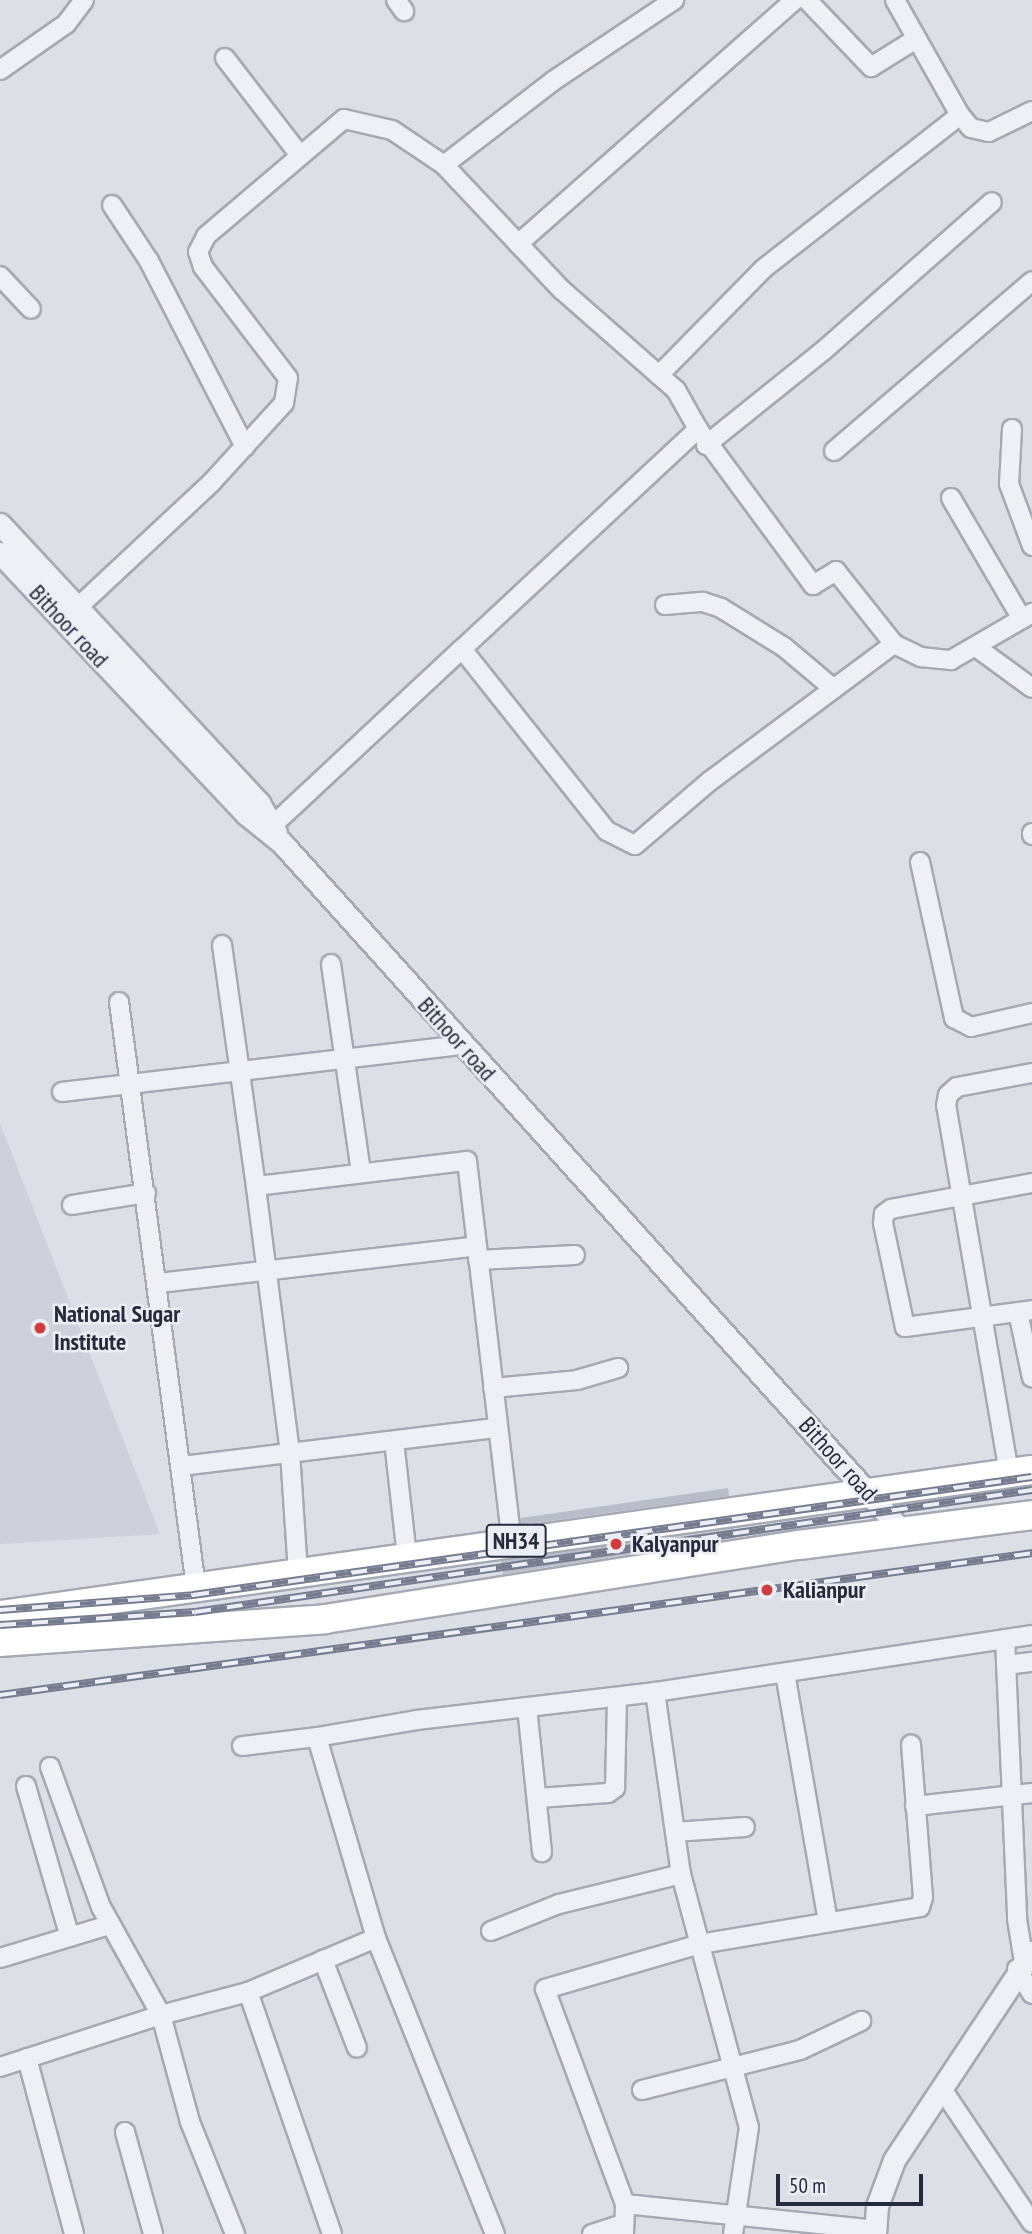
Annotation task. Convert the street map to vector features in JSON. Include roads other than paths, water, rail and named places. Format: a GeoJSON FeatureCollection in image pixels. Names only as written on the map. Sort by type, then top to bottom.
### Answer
{"type":"FeatureCollection","features":[{"type":"Feature","properties":{"kind":"highway","name":"NH34"},"geometry":{"type":"LineString","coordinates":[[0,1615],[1021,1471]]}},
{"type":"Feature","properties":{"kind":"highway","name":"NH34"},"geometry":{"type":"LineString","coordinates":[[0,1643],[325,1619],[799,1545],[904,1534],[1032,1515]]}},
{"type":"Feature","properties":{"kind":"street"},"geometry":{"type":"LineString","coordinates":[[0,69],[66,24],[84,0]]}},
{"type":"Feature","properties":{"kind":"street"},"geometry":{"type":"LineString","coordinates":[[518,244],[795,0]]}},
{"type":"Feature","properties":{"kind":"street"},"geometry":{"type":"LineString","coordinates":[[807,0],[871,67],[916,38]]}},
{"type":"Feature","properties":{"kind":"street"},"geometry":{"type":"LineString","coordinates":[[895,0],[960,115],[971,128],[989,132],[1032,111]]}},
{"type":"Feature","properties":{"kind":"street"},"geometry":{"type":"LineString","coordinates":[[444,165],[552,81],[670,1]]}},
{"type":"Feature","properties":{"kind":"street"},"geometry":{"type":"LineString","coordinates":[[225,58],[299,154]]}},
{"type":"Feature","properties":{"kind":"street"},"geometry":{"type":"LineString","coordinates":[[659,375],[763,269],[960,115]]}},
{"type":"Feature","properties":{"kind":"street"},"geometry":{"type":"LineString","coordinates":[[76,609],[245,447],[284,403],[290,386],[279,364],[203,267],[198,252],[206,236],[332,126],[356,118],[405,136],[444,165],[581,308],[659,375],[684,401],[702,437],[813,585],[836,572],[894,644],[938,661],[976,647],[1027,616],[951,498]]}},
{"type":"Feature","properties":{"kind":"street"},"geometry":{"type":"LineString","coordinates":[[0,524],[76,609],[259,803],[277,834],[462,649],[702,437],[823,351],[992,202]]}},
{"type":"Feature","properties":{"kind":"street"},"geometry":{"type":"LineString","coordinates":[[112,205],[149,261],[245,447]]}},
{"type":"Feature","properties":{"kind":"street"},"geometry":{"type":"LineString","coordinates":[[0,276],[31,309]]}},
{"type":"Feature","properties":{"kind":"street"},"geometry":{"type":"LineString","coordinates":[[834,451],[1032,281]]}},
{"type":"Feature","properties":{"kind":"street"},"geometry":{"type":"LineString","coordinates":[[1012,429],[1009,484],[1032,546]]}},
{"type":"Feature","properties":{"kind":"street","name":"Bithoor road"},"geometry":{"type":"LineString","coordinates":[[0,553],[246,814],[277,834],[462,1045],[904,1534]]}},
{"type":"Feature","properties":{"kind":"street"},"geometry":{"type":"LineString","coordinates":[[665,605],[703,602],[720,608],[784,648],[834,689]]}},
{"type":"Feature","properties":{"kind":"street"},"geometry":{"type":"LineString","coordinates":[[462,649],[607,831],[628,845],[635,845],[894,644]]}},
{"type":"Feature","properties":{"kind":"street"},"geometry":{"type":"LineString","coordinates":[[976,647],[1032,688]]}},
{"type":"Feature","properties":{"kind":"street"},"geometry":{"type":"LineString","coordinates":[[920,862],[954,1018],[971,1027],[1032,1013]]}},
{"type":"Feature","properties":{"kind":"street"},"geometry":{"type":"LineString","coordinates":[[222,945],[268,1267],[290,1453],[298,1573]]}},
{"type":"Feature","properties":{"kind":"street"},"geometry":{"type":"LineString","coordinates":[[331,964],[361,1172]]}},
{"type":"Feature","properties":{"kind":"street"},"geometry":{"type":"LineString","coordinates":[[119,1002],[159,1283],[196,1588]]}},
{"type":"Feature","properties":{"kind":"street"},"geometry":{"type":"LineString","coordinates":[[62,1092],[462,1045]]}},
{"type":"Feature","properties":{"kind":"street"},"geometry":{"type":"LineString","coordinates":[[1021,1471],[985,1318],[946,1107],[948,1095],[957,1087],[1032,1073]]}},
{"type":"Feature","properties":{"kind":"street"},"geometry":{"type":"LineString","coordinates":[[256,1186],[467,1161],[512,1542]]}},
{"type":"Feature","properties":{"kind":"street"},"geometry":{"type":"LineString","coordinates":[[1032,1183],[884,1214],[892,1272],[905,1327],[1025,1311],[1032,1378]]}},
{"type":"Feature","properties":{"kind":"street"},"geometry":{"type":"LineString","coordinates":[[72,1205],[146,1193]]}},
{"type":"Feature","properties":{"kind":"street"},"geometry":{"type":"LineString","coordinates":[[159,1283],[268,1267],[478,1253],[575,1255]]}},
{"type":"Feature","properties":{"kind":"street"},"geometry":{"type":"LineString","coordinates":[[493,1388],[577,1380],[618,1368]]}},
{"type":"Feature","properties":{"kind":"street"},"geometry":{"type":"LineString","coordinates":[[181,1466],[497,1428]]}},
{"type":"Feature","properties":{"kind":"street"},"geometry":{"type":"LineString","coordinates":[[394,1441],[407,1557]]}},
{"type":"Feature","properties":{"kind":"street"},"geometry":{"type":"LineString","coordinates":[[242,1746],[655,1692],[1032,1635]]}},
{"type":"Feature","properties":{"kind":"street"},"geometry":{"type":"LineString","coordinates":[[1004,1639],[1011,1795],[1024,1961],[1032,1994]]}},
{"type":"Feature","properties":{"kind":"street"},"geometry":{"type":"LineString","coordinates":[[1006,1665],[1032,1662]]}},
{"type":"Feature","properties":{"kind":"street"},"geometry":{"type":"LineString","coordinates":[[785,1672],[828,1922]]}},
{"type":"Feature","properties":{"kind":"street"},"geometry":{"type":"LineString","coordinates":[[655,1692],[681,1874],[749,2127],[732,2215],[733,2234]]}},
{"type":"Feature","properties":{"kind":"street"},"geometry":{"type":"LineString","coordinates":[[538,1798],[608,1793],[615,1788],[617,1697]]}},
{"type":"Feature","properties":{"kind":"street"},"geometry":{"type":"LineString","coordinates":[[527,1707],[542,1853]]}},
{"type":"Feature","properties":{"kind":"street"},"geometry":{"type":"LineString","coordinates":[[317,1737],[376,1938],[495,2234]]}},
{"type":"Feature","properties":{"kind":"street"},"geometry":{"type":"LineString","coordinates":[[592,2234],[624,2229],[625,2204],[545,1989],[700,1944],[922,1905],[911,1744]]}},
{"type":"Feature","properties":{"kind":"street"},"geometry":{"type":"LineString","coordinates":[[50,1767],[109,1925],[161,2015],[191,2122],[235,2234]]}},
{"type":"Feature","properties":{"kind":"street"},"geometry":{"type":"LineString","coordinates":[[26,1786],[71,1937]]}},
{"type":"Feature","properties":{"kind":"street"},"geometry":{"type":"LineString","coordinates":[[915,1806],[1032,1793]]}},
{"type":"Feature","properties":{"kind":"street"},"geometry":{"type":"LineString","coordinates":[[675,1832],[745,1827]]}},
{"type":"Feature","properties":{"kind":"street"},"geometry":{"type":"LineString","coordinates":[[491,1931],[559,1904],[681,1874]]}},
{"type":"Feature","properties":{"kind":"street"},"geometry":{"type":"LineString","coordinates":[[0,1958],[109,1925]]}},
{"type":"Feature","properties":{"kind":"street"},"geometry":{"type":"LineString","coordinates":[[0,2067],[161,2015],[248,1992],[376,1938]]}},
{"type":"Feature","properties":{"kind":"street"},"geometry":{"type":"LineString","coordinates":[[323,1960],[357,2048]]}},
{"type":"Feature","properties":{"kind":"street"},"geometry":{"type":"LineString","coordinates":[[625,2204],[875,2232],[877,2206],[894,2160],[921,2113],[969,2052],[1024,1961]]}},
{"type":"Feature","properties":{"kind":"street"},"geometry":{"type":"LineString","coordinates":[[248,1992],[332,2234]]}},
{"type":"Feature","properties":{"kind":"street"},"geometry":{"type":"LineString","coordinates":[[642,2090],[800,2050],[861,2021]]}},
{"type":"Feature","properties":{"kind":"street"},"geometry":{"type":"LineString","coordinates":[[27,2058],[74,2234]]}},
{"type":"Feature","properties":{"kind":"street"},"geometry":{"type":"LineString","coordinates":[[942,2089],[1032,2223]]}},
{"type":"Feature","properties":{"kind":"street"},"geometry":{"type":"LineString","coordinates":[[125,2132],[153,2234]]}},
{"type":"Feature","properties":{"kind":"railway"},"geometry":{"type":"LineString","coordinates":[[0,1610],[193,1595],[1032,1477]]}},
{"type":"Feature","properties":{"kind":"railway"},"geometry":{"type":"LineString","coordinates":[[0,1625],[195,1612],[1032,1490]]}},
{"type":"Feature","properties":{"kind":"railway"},"geometry":{"type":"LineString","coordinates":[[0,1695],[1032,1553]]}},
{"type":"Feature","properties":{"kind":"place","name":"National Sugar Institute"},"geometry":{"type":"Point","coordinates":[40,1328]}},
{"type":"Feature","properties":{"kind":"place","name":"Kalyanpur"},"geometry":{"type":"Point","coordinates":[616,1544]}},
{"type":"Feature","properties":{"kind":"place","name":"Kalianpur"},"geometry":{"type":"Point","coordinates":[767,1590]}}]}
